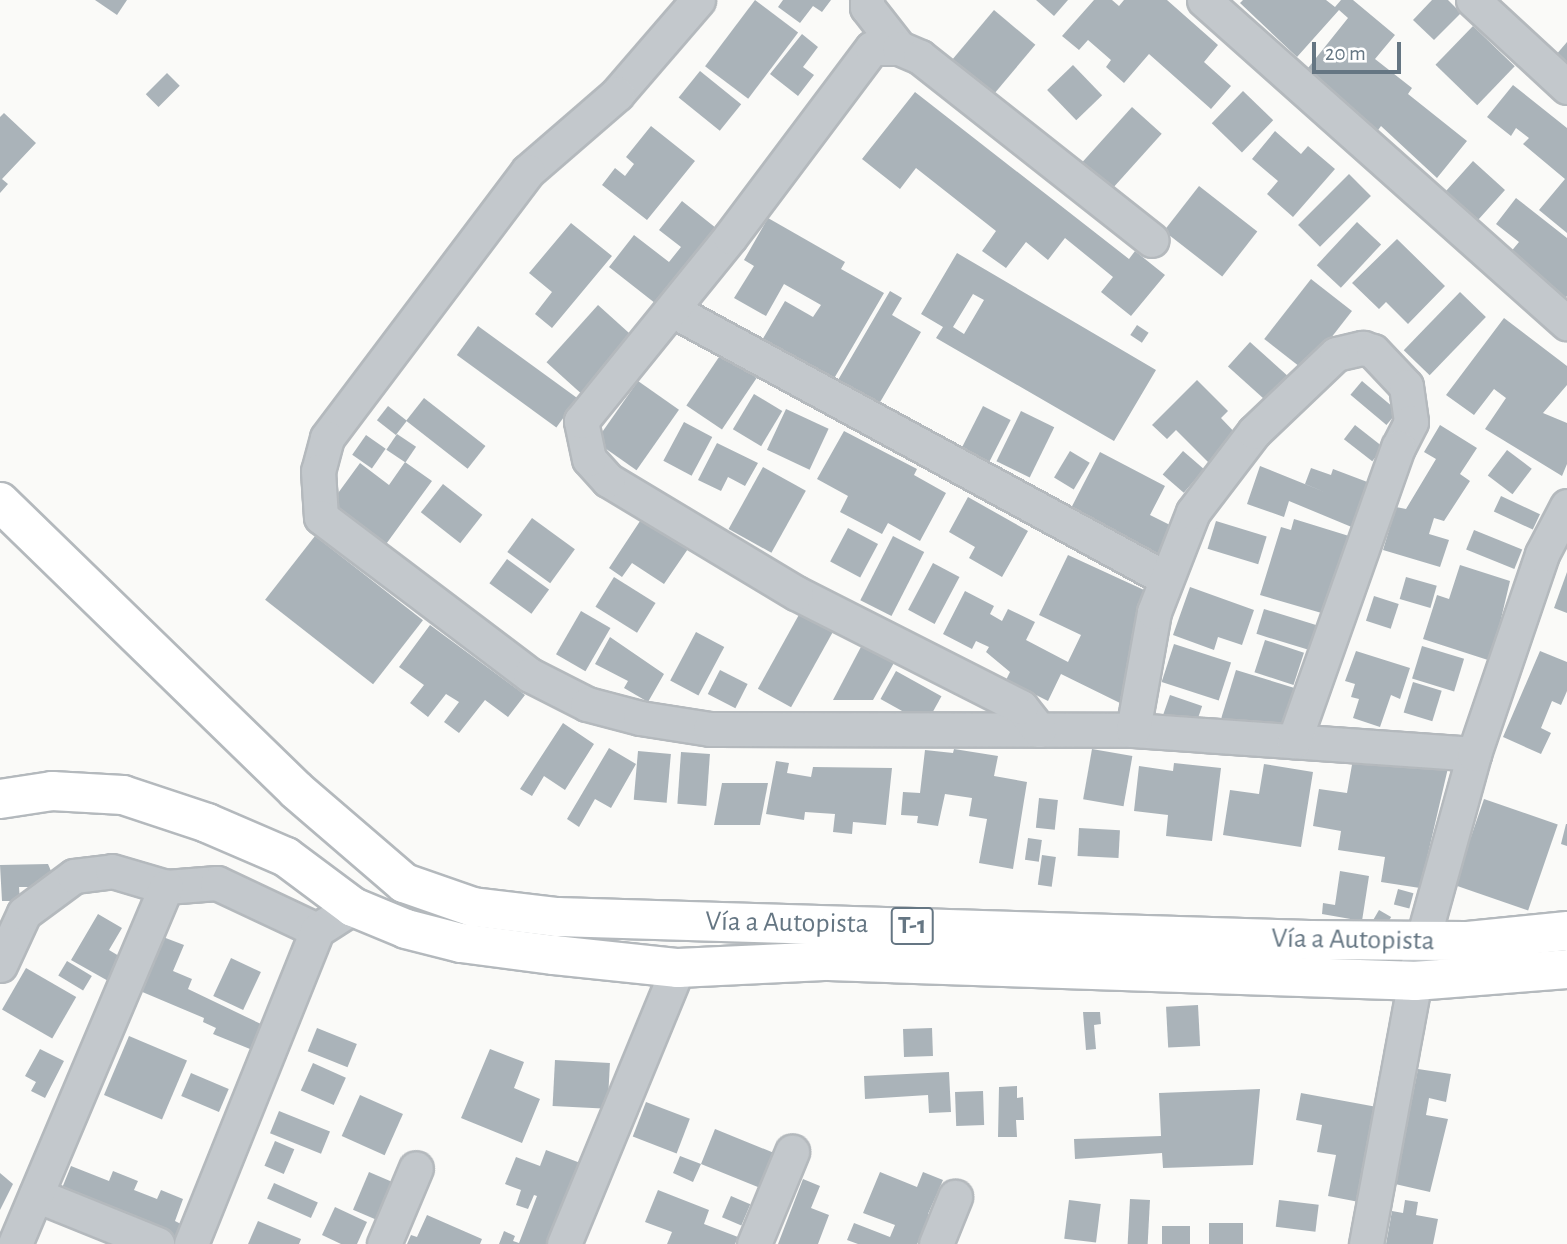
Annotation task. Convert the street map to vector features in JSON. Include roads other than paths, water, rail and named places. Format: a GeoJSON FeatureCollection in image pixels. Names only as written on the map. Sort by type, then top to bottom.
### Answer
{"type":"FeatureCollection","features":[{"type":"Feature","properties":{"kind":"highway","name":"Vía a Autopista"},"geometry":{"type":"LineString","coordinates":[[0,502],[296,790],[404,883],[473,907],[557,918],[1422,942],[1567,931]]}},
{"type":"Feature","properties":{"kind":"highway","name":"Vía a Autopista"},"geometry":{"type":"LineString","coordinates":[[0,799],[52,791],[123,795],[207,823],[286,858],[353,907],[405,929],[461,943],[678,968],[829,961],[1415,981],[1567,969]]}},
{"type":"Feature","properties":{"kind":"street"},"geometry":{"type":"LineString","coordinates":[[698,0],[617,94],[528,171],[334,428],[318,471],[321,517],[530,675],[587,704],[640,718],[710,729],[1132,730],[1474,754]]}},
{"type":"Feature","properties":{"kind":"street"},"geometry":{"type":"LineString","coordinates":[[867,0],[867,7],[899,48]]}},
{"type":"Feature","properties":{"kind":"street"},"geometry":{"type":"LineString","coordinates":[[1204,0],[1567,323]]}},
{"type":"Feature","properties":{"kind":"street"},"geometry":{"type":"LineString","coordinates":[[1473,0],[1567,88]]}},
{"type":"Feature","properties":{"kind":"street"},"geometry":{"type":"LineString","coordinates":[[1039,730],[1021,707],[796,593],[597,471],[583,447],[580,421],[672,310],[862,57],[872,48],[899,48],[920,57],[1153,240]]}},
{"type":"Feature","properties":{"kind":"street"},"geometry":{"type":"LineString","coordinates":[[672,310],[1165,578]]}},
{"type":"Feature","properties":{"kind":"street"},"geometry":{"type":"LineString","coordinates":[[1132,730],[1154,612],[1165,578],[1193,512],[1225,466],[1336,355],[1352,348],[1373,351],[1406,386],[1411,422],[1398,447],[1294,741]]}},
{"type":"Feature","properties":{"kind":"street"},"geometry":{"type":"LineString","coordinates":[[1366,1244],[1422,942],[1474,754],[1542,554],[1567,506]]}},
{"type":"Feature","properties":{"kind":"street"},"geometry":{"type":"LineString","coordinates":[[0,965],[24,912],[74,876],[112,871],[166,887],[217,883],[317,930]]}},
{"type":"Feature","properties":{"kind":"street"},"geometry":{"type":"LineString","coordinates":[[15,1244],[166,887]]}},
{"type":"Feature","properties":{"kind":"street"},"geometry":{"type":"LineString","coordinates":[[191,1244],[317,930],[353,907]]}},
{"type":"Feature","properties":{"kind":"street"},"geometry":{"type":"LineString","coordinates":[[564,1244],[678,968]]}},
{"type":"Feature","properties":{"kind":"street"},"geometry":{"type":"LineString","coordinates":[[754,1244],[792,1152]]}},
{"type":"Feature","properties":{"kind":"street"},"geometry":{"type":"LineString","coordinates":[[384,1244],[416,1168]]}},
{"type":"Feature","properties":{"kind":"street"},"geometry":{"type":"LineString","coordinates":[[36,1195],[157,1244]]}},
{"type":"Feature","properties":{"kind":"street"},"geometry":{"type":"LineString","coordinates":[[936,1244],[955,1196]]}}]}
